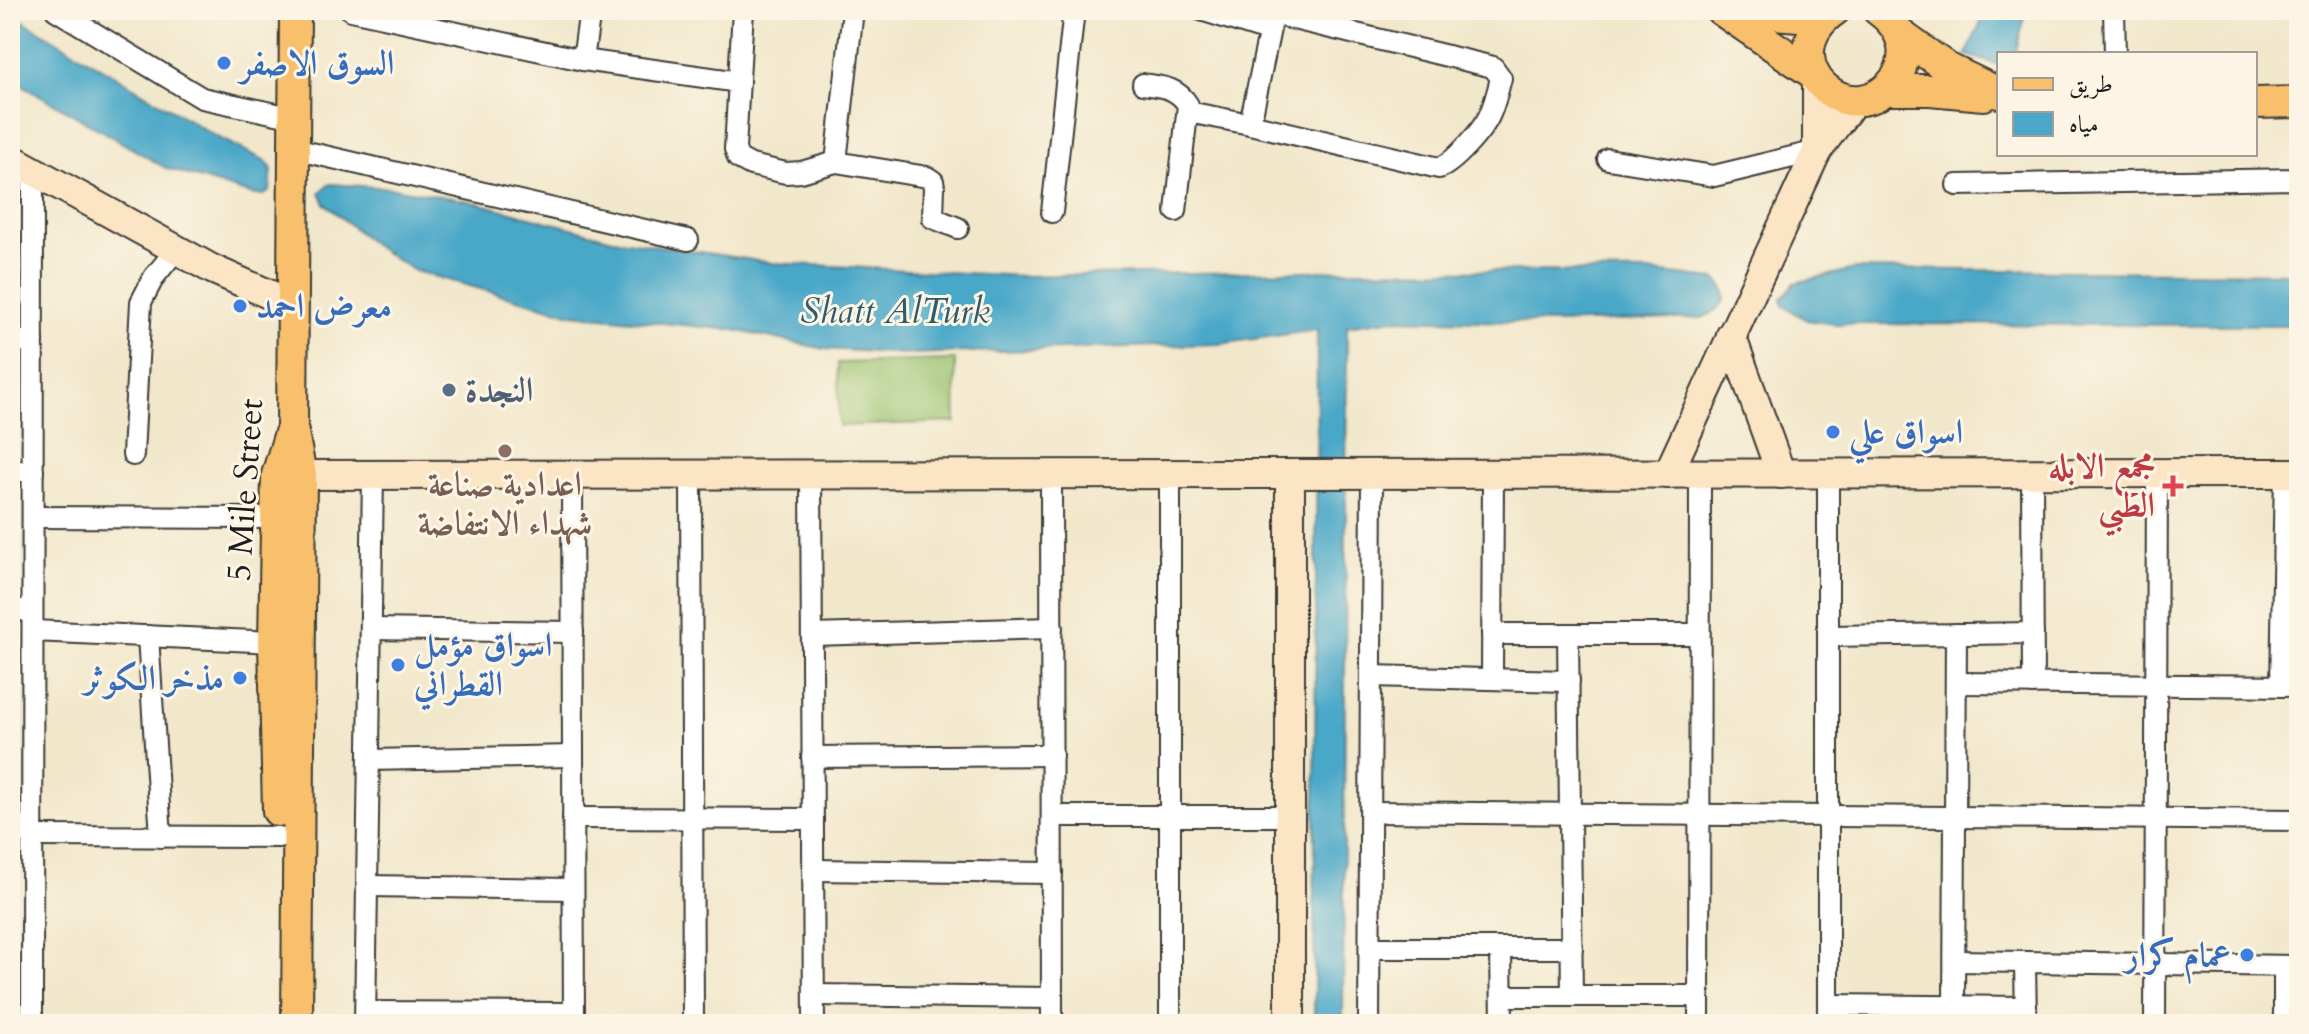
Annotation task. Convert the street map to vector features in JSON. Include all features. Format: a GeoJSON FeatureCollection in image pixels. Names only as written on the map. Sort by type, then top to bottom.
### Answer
{"type":"FeatureCollection","features":[{"type":"Feature","properties":{"kind":"main road","name":"5 Mile Street"},"geometry":{"type":"LineString","coordinates":[[295,10],[289,475],[297,1024]]}},
{"type":"Feature","properties":{"kind":"main road"},"geometry":{"type":"LineString","coordinates":[[1722,10],[1829,14]]}},
{"type":"Feature","properties":{"kind":"main road"},"geometry":{"type":"LineString","coordinates":[[1722,10],[1815,76],[1827,90],[1855,100],[1877,96],[1897,78],[1903,63],[1902,26]]}},
{"type":"Feature","properties":{"kind":"main road"},"geometry":{"type":"LineString","coordinates":[[1878,10],[1902,26],[1947,68],[1997,94]]}},
{"type":"Feature","properties":{"kind":"main road"},"geometry":{"type":"LineString","coordinates":[[1815,76],[1809,59],[1809,44],[1815,30],[1829,14]]}},
{"type":"Feature","properties":{"kind":"main road"},"geometry":{"type":"LineString","coordinates":[[1886,90],[1997,95]]}},
{"type":"Feature","properties":{"kind":"main road"},"geometry":{"type":"LineString","coordinates":[[2257,103],[2299,102]]}},
{"type":"Feature","properties":{"kind":"main road","name":"5 Mile Street"},"geometry":{"type":"LineString","coordinates":[[278,1024],[279,837],[274,642],[276,518],[289,475]]}},
{"type":"Feature","properties":{"kind":"street"},"geometry":{"type":"LineString","coordinates":[[56,10],[202,98],[295,118]]}},
{"type":"Feature","properties":{"kind":"street"},"geometry":{"type":"LineString","coordinates":[[351,10],[396,15],[583,60],[739,82]]}},
{"type":"Feature","properties":{"kind":"street"},"geometry":{"type":"LineString","coordinates":[[583,60],[590,10]]}},
{"type":"Feature","properties":{"kind":"street"},"geometry":{"type":"LineString","coordinates":[[743,10],[735,149],[738,158],[751,165],[786,173],[836,162],[927,177],[934,186],[933,218],[958,228]]}},
{"type":"Feature","properties":{"kind":"street"},"geometry":{"type":"LineString","coordinates":[[836,162],[853,10]]}},
{"type":"Feature","properties":{"kind":"street"},"geometry":{"type":"LineString","coordinates":[[1052,212],[1074,10]]}},
{"type":"Feature","properties":{"kind":"street"},"geometry":{"type":"LineString","coordinates":[[1188,112],[1439,168],[1455,159],[1490,117],[1501,78],[1493,67],[1271,18],[1201,10]]}},
{"type":"Feature","properties":{"kind":"street"},"geometry":{"type":"LineString","coordinates":[[2115,52],[2120,10]]}},
{"type":"Feature","properties":{"kind":"street"},"geometry":{"type":"LineString","coordinates":[[1250,124],[1271,18]]}},
{"type":"Feature","properties":{"kind":"street"},"geometry":{"type":"LineString","coordinates":[[1815,76],[1817,151]]}},
{"type":"Feature","properties":{"kind":"street"},"geometry":{"type":"LineString","coordinates":[[1143,84],[1171,89],[1182,95],[1188,105],[1176,211]]}},
{"type":"Feature","properties":{"kind":"street"},"geometry":{"type":"LineString","coordinates":[[1668,474],[1817,151],[1855,100]]}},
{"type":"Feature","properties":{"kind":"street"},"geometry":{"type":"LineString","coordinates":[[294,149],[688,240]]}},
{"type":"Feature","properties":{"kind":"street"},"geometry":{"type":"LineString","coordinates":[[1608,159],[1714,176],[1817,151]]}},
{"type":"Feature","properties":{"kind":"street"},"geometry":{"type":"LineString","coordinates":[[18,168],[212,269],[291,304]]}},
{"type":"Feature","properties":{"kind":"street"},"geometry":{"type":"LineString","coordinates":[[18,168],[33,341],[32,1024]]}},
{"type":"Feature","properties":{"kind":"street"},"geometry":{"type":"LineString","coordinates":[[1957,185],[2299,179]]}},
{"type":"Feature","properties":{"kind":"street"},"geometry":{"type":"LineString","coordinates":[[133,455],[141,302],[154,277],[176,250]]}},
{"type":"Feature","properties":{"kind":"street"},"geometry":{"type":"LineString","coordinates":[[1731,335],[1781,474]]}},
{"type":"Feature","properties":{"kind":"street"},"geometry":{"type":"LineString","coordinates":[[10,341],[33,341]]}},
{"type":"Feature","properties":{"kind":"street"},"geometry":{"type":"LineString","coordinates":[[10,471],[33,471]]}},
{"type":"Feature","properties":{"kind":"street"},"geometry":{"type":"LineString","coordinates":[[1828,473],[1828,1014],[1954,1006],[2026,1016],[2025,962]]}},
{"type":"Feature","properties":{"kind":"street"},"geometry":{"type":"LineString","coordinates":[[2032,473],[2033,684]]}},
{"type":"Feature","properties":{"kind":"street"},"geometry":{"type":"LineString","coordinates":[[2155,1024],[2157,473]]}},
{"type":"Feature","properties":{"kind":"street"},"geometry":{"type":"LineString","coordinates":[[289,475],[2292,473],[2290,686],[1956,683]]}},
{"type":"Feature","properties":{"kind":"street"},"geometry":{"type":"LineString","coordinates":[[1051,474],[1052,1024]]}},
{"type":"Feature","properties":{"kind":"street"},"geometry":{"type":"LineString","coordinates":[[1170,474],[1170,1024]]}},
{"type":"Feature","properties":{"kind":"street"},"geometry":{"type":"LineString","coordinates":[[1290,474],[1290,1024]]}},
{"type":"Feature","properties":{"kind":"street"},"geometry":{"type":"LineString","coordinates":[[1369,1024],[1372,474]]}},
{"type":"Feature","properties":{"kind":"street"},"geometry":{"type":"LineString","coordinates":[[1492,679],[1493,474]]}},
{"type":"Feature","properties":{"kind":"street"},"geometry":{"type":"LineString","coordinates":[[1699,1024],[1700,474]]}},
{"type":"Feature","properties":{"kind":"street"},"geometry":{"type":"LineString","coordinates":[[373,475],[366,1018],[574,1018],[572,475]]}},
{"type":"Feature","properties":{"kind":"street"},"geometry":{"type":"LineString","coordinates":[[691,475],[693,1024]]}},
{"type":"Feature","properties":{"kind":"street"},"geometry":{"type":"LineString","coordinates":[[811,475],[814,1024]]}},
{"type":"Feature","properties":{"kind":"street"},"geometry":{"type":"LineString","coordinates":[[33,517],[276,518]]}},
{"type":"Feature","properties":{"kind":"street"},"geometry":{"type":"LineString","coordinates":[[10,610],[32,610]]}},
{"type":"Feature","properties":{"kind":"street"},"geometry":{"type":"LineString","coordinates":[[812,635],[1052,628]]}},
{"type":"Feature","properties":{"kind":"street"},"geometry":{"type":"LineString","coordinates":[[371,629],[573,632]]}},
{"type":"Feature","properties":{"kind":"street"},"geometry":{"type":"LineString","coordinates":[[33,631],[274,642]]}},
{"type":"Feature","properties":{"kind":"street"},"geometry":{"type":"LineString","coordinates":[[1828,636],[2033,633]]}},
{"type":"Feature","properties":{"kind":"street"},"geometry":{"type":"LineString","coordinates":[[1492,634],[1699,634]]}},
{"type":"Feature","properties":{"kind":"street"},"geometry":{"type":"LineString","coordinates":[[1954,1006],[1956,634]]}},
{"type":"Feature","properties":{"kind":"street"},"geometry":{"type":"LineString","coordinates":[[1568,635],[1572,996]]}},
{"type":"Feature","properties":{"kind":"street"},"geometry":{"type":"LineString","coordinates":[[148,636],[161,837]]}},
{"type":"Feature","properties":{"kind":"street"},"geometry":{"type":"LineString","coordinates":[[1371,676],[1569,681]]}},
{"type":"Feature","properties":{"kind":"street"},"geometry":{"type":"LineString","coordinates":[[812,757],[1052,755]]}},
{"type":"Feature","properties":{"kind":"street"},"geometry":{"type":"LineString","coordinates":[[369,760],[573,756]]}},
{"type":"Feature","properties":{"kind":"street"},"geometry":{"type":"LineString","coordinates":[[1371,812],[2299,820]]}},
{"type":"Feature","properties":{"kind":"street"},"geometry":{"type":"LineString","coordinates":[[1052,816],[1290,816]]}},
{"type":"Feature","properties":{"kind":"street"},"geometry":{"type":"LineString","coordinates":[[573,818],[813,819]]}},
{"type":"Feature","properties":{"kind":"street"},"geometry":{"type":"LineString","coordinates":[[32,836],[279,837]]}},
{"type":"Feature","properties":{"kind":"street"},"geometry":{"type":"LineString","coordinates":[[813,870],[1052,873]]}},
{"type":"Feature","properties":{"kind":"street"},"geometry":{"type":"LineString","coordinates":[[367,886],[573,889]]}},
{"type":"Feature","properties":{"kind":"street"},"geometry":{"type":"LineString","coordinates":[[1370,948],[1572,948]]}},
{"type":"Feature","properties":{"kind":"street"},"geometry":{"type":"LineString","coordinates":[[1501,950],[1502,1024]]}},
{"type":"Feature","properties":{"kind":"street"},"geometry":{"type":"LineString","coordinates":[[1955,961],[2292,966],[2289,1011]]}},
{"type":"Feature","properties":{"kind":"street"},"geometry":{"type":"LineString","coordinates":[[814,995],[1052,998]]}},
{"type":"Feature","properties":{"kind":"street"},"geometry":{"type":"LineString","coordinates":[[1502,996],[1699,996]]}},
{"type":"Feature","properties":{"kind":"green space"},"geometry":{"type":"Polygon","coordinates":[[[955,360],[956,422],[839,426],[838,363],[955,360]]]}},
{"type":"Feature","properties":{"kind":"water"},"geometry":{"type":"Polygon","coordinates":[[[1986,10],[2027,10],[2016,52],[1997,52],[1997,64],[1966,55],[1986,10]]]}},
{"type":"Feature","properties":{"kind":"water"},"geometry":{"type":"Polygon","coordinates":[[[10,13],[219,138],[266,161],[272,169],[270,191],[264,195],[253,195],[166,168],[10,78],[10,13]]]}},
{"type":"Feature","properties":{"kind":"water","name":"Shatt AlTurk"},"geometry":{"type":"Polygon","coordinates":[[[330,184],[393,188],[470,201],[613,239],[773,263],[1023,276],[1359,270],[1654,272],[1715,279],[1725,291],[1725,297],[1715,311],[1702,318],[1556,323],[1394,319],[1347,326],[1343,1024],[1314,1024],[1317,330],[1219,344],[908,354],[825,349],[734,330],[572,314],[415,271],[376,247],[325,204],[320,192],[330,184]]]}},
{"type":"Feature","properties":{"kind":"water"},"geometry":{"type":"Polygon","coordinates":[[[1855,269],[2299,273],[2299,325],[1835,324],[1807,320],[1783,306],[1782,298],[1795,283],[1855,269]]]}},
{"type":"Feature","properties":{"kind":"place","name":"السوق الاصفر"},"geometry":{"type":"Point","coordinates":[224,63]}},
{"type":"Feature","properties":{"kind":"place","name":"معرض احمد"},"geometry":{"type":"Point","coordinates":[240,306]}},
{"type":"Feature","properties":{"kind":"place","name":"النجدة"},"geometry":{"type":"Point","coordinates":[449,390]}},
{"type":"Feature","properties":{"kind":"place","name":"اسواق علي"},"geometry":{"type":"Point","coordinates":[1833,432]}},
{"type":"Feature","properties":{"kind":"place","name":"اعدادية صناعة شهداء الانتفاضة"},"geometry":{"type":"Point","coordinates":[505,451]}},
{"type":"Feature","properties":{"kind":"place","name":"مجمع الابله الطبي"},"geometry":{"type":"Point","coordinates":[2173,486]}},
{"type":"Feature","properties":{"kind":"place","name":"اسواق مؤمل القطراني"},"geometry":{"type":"Point","coordinates":[398,665]}},
{"type":"Feature","properties":{"kind":"place","name":"مذخر الكوثر"},"geometry":{"type":"Point","coordinates":[240,678]}},
{"type":"Feature","properties":{"kind":"place","name":"عمام كرار"},"geometry":{"type":"Point","coordinates":[2247,955]}}]}
